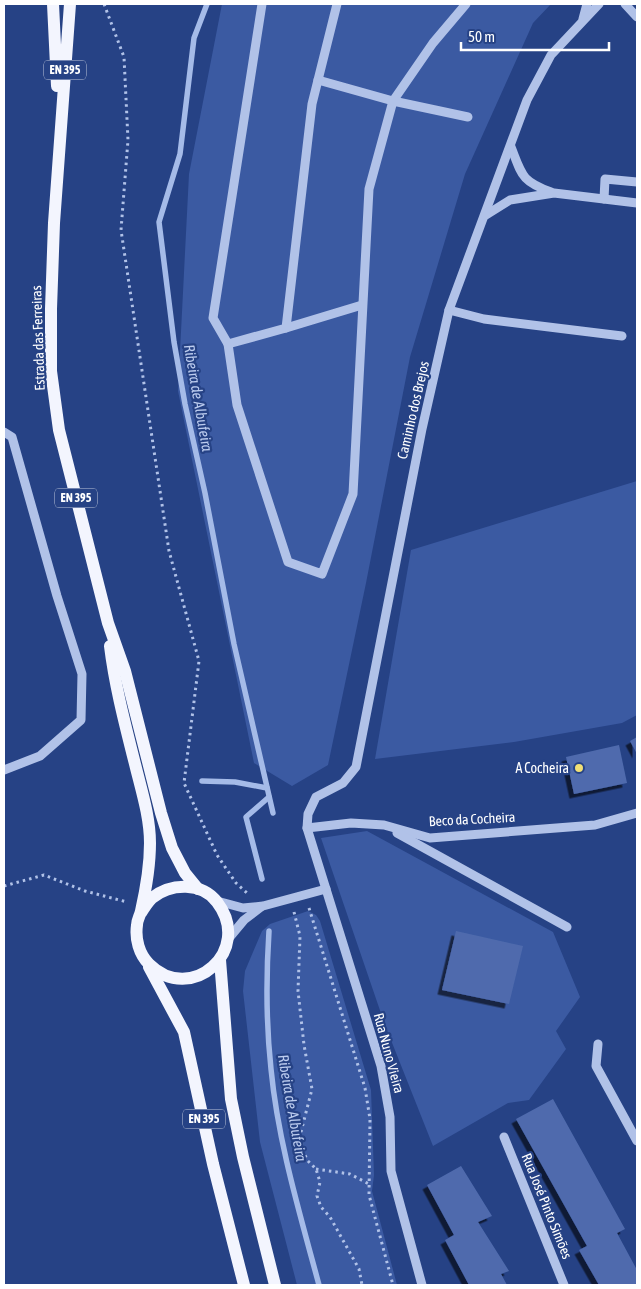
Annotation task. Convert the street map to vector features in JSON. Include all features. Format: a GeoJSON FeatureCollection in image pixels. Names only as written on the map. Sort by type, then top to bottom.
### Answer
{"type":"FeatureCollection","features":[{"type":"Feature","properties":{"kind":"main road","name":"Estrada das Ferreiras"},"geometry":{"type":"LineString","coordinates":[[53,4],[60,136]]}},
{"type":"Feature","properties":{"kind":"main road","name":"Estrada das Ferreiras"},"geometry":{"type":"LineString","coordinates":[[70,4],[51,290],[51,371],[59,430],[108,623]]}},
{"type":"Feature","properties":{"kind":"main road","name":"EN 395"},"geometry":{"type":"LineString","coordinates":[[108,623],[125,671],[172,848],[185,873],[198,889],[217,901]]}},
{"type":"Feature","properties":{"kind":"main road","name":"EN 395"},"geometry":{"type":"LineString","coordinates":[[108,623],[114,679],[144,800],[150,842],[136,937],[139,949],[184,1032],[213,1164],[244,1285]]}},
{"type":"Feature","properties":{"kind":"main road","name":"EN 395"},"geometry":{"type":"LineString","coordinates":[[141,909],[151,899],[165,890],[182,886],[198,889]]}},
{"type":"Feature","properties":{"kind":"main road"},"geometry":{"type":"LineString","coordinates":[[217,901],[227,918],[229,938]]}},
{"type":"Feature","properties":{"kind":"main road","name":"EN 395"},"geometry":{"type":"LineString","coordinates":[[229,938],[220,960],[231,1099],[243,1157],[275,1285]]}},
{"type":"Feature","properties":{"kind":"main road"},"geometry":{"type":"LineString","coordinates":[[145,960],[162,974],[183,979],[197,976],[210,970],[220,960]]}},
{"type":"Feature","properties":{"kind":"street"},"geometry":{"type":"LineString","coordinates":[[262,4],[213,318],[228,344],[237,404],[288,562],[322,574],[353,494],[369,189],[393,101],[433,43],[466,4]]}},
{"type":"Feature","properties":{"kind":"street"},"geometry":{"type":"LineString","coordinates":[[286,328],[312,104],[337,4]]}},
{"type":"Feature","properties":{"kind":"street","name":"Caminho dos Brejos"},"geometry":{"type":"LineString","coordinates":[[307,828],[308,814],[316,797],[343,783],[356,767],[416,457],[449,310],[486,215],[527,100],[551,55],[582,20],[587,4]]}},
{"type":"Feature","properties":{"kind":"street"},"geometry":{"type":"LineString","coordinates":[[582,20],[599,4]]}},
{"type":"Feature","properties":{"kind":"street"},"geometry":{"type":"LineString","coordinates":[[625,4],[637,17]]}},
{"type":"Feature","properties":{"kind":"street"},"geometry":{"type":"LineString","coordinates":[[318,80],[393,101],[468,117]]}},
{"type":"Feature","properties":{"kind":"street"},"geometry":{"type":"LineString","coordinates":[[511,147],[521,173],[532,185],[554,193],[637,203]]}},
{"type":"Feature","properties":{"kind":"street"},"geometry":{"type":"LineString","coordinates":[[604,199],[605,178],[637,182]]}},
{"type":"Feature","properties":{"kind":"street"},"geometry":{"type":"LineString","coordinates":[[486,215],[510,200],[554,193]]}},
{"type":"Feature","properties":{"kind":"street"},"geometry":{"type":"LineString","coordinates":[[228,344],[362,305]]}},
{"type":"Feature","properties":{"kind":"street"},"geometry":{"type":"LineString","coordinates":[[449,310],[484,319],[622,336]]}},
{"type":"Feature","properties":{"kind":"street"},"geometry":{"type":"LineString","coordinates":[[4,432],[12,437],[57,596],[82,674],[82,720],[40,756],[4,770]]}},
{"type":"Feature","properties":{"kind":"street","name":"Beco da Cocheira"},"geometry":{"type":"LineString","coordinates":[[307,828],[351,823],[384,825],[430,838],[595,825],[637,813]]}},
{"type":"Feature","properties":{"kind":"street"},"geometry":{"type":"LineString","coordinates":[[384,825],[567,927]]}},
{"type":"Feature","properties":{"kind":"street","name":"Rua Nuno Vieira"},"geometry":{"type":"LineString","coordinates":[[307,828],[381,1066],[390,1117],[391,1171],[422,1285]]}},
{"type":"Feature","properties":{"kind":"street"},"geometry":{"type":"LineString","coordinates":[[217,901],[243,908],[263,906],[326,889]]}},
{"type":"Feature","properties":{"kind":"street"},"geometry":{"type":"LineString","coordinates":[[229,938],[244,920],[263,906]]}},
{"type":"Feature","properties":{"kind":"street"},"geometry":{"type":"LineString","coordinates":[[598,1044],[596,1066],[637,1141]]}},
{"type":"Feature","properties":{"kind":"street","name":"Rua José Pinto Simões"},"geometry":{"type":"LineString","coordinates":[[504,1137],[564,1285]]}},
{"type":"Feature","properties":{"kind":"path"},"geometry":{"type":"LineString","coordinates":[[104,4],[124,57],[128,140],[121,230],[122,240],[169,551],[199,661],[184,783],[217,855],[236,883],[246,892],[254,895]]}},
{"type":"Feature","properties":{"kind":"path"},"geometry":{"type":"LineString","coordinates":[[4,886],[44,874],[85,892],[141,909]]}},
{"type":"Feature","properties":{"kind":"path"},"geometry":{"type":"LineString","coordinates":[[305,895],[365,1088],[370,1118],[369,1195],[393,1285]]}},
{"type":"Feature","properties":{"kind":"path"},"geometry":{"type":"LineString","coordinates":[[292,899],[300,936],[298,990],[304,1046],[312,1089],[301,1132],[302,1147],[307,1160],[316,1169],[320,1182],[317,1196],[321,1207],[330,1216],[359,1269],[362,1285]]}},
{"type":"Feature","properties":{"kind":"path"},"geometry":{"type":"LineString","coordinates":[[316,1169],[350,1174],[369,1184]]}},
{"type":"Feature","properties":{"kind":"shaded area"},"geometry":{"type":"Polygon","coordinates":[[[222,4],[551,4],[533,23],[465,174],[410,357],[328,765],[292,786],[254,763],[178,391],[189,174],[222,4]]]}},
{"type":"Feature","properties":{"kind":"shaded area"},"geometry":{"type":"Polygon","coordinates":[[[637,481],[637,715],[622,723],[514,742],[375,759],[411,550],[637,481]]]}},
{"type":"Feature","properties":{"kind":"shaded area"},"geometry":{"type":"Polygon","coordinates":[[[367,831],[553,932],[580,997],[556,1031],[566,1049],[529,1100],[508,1103],[433,1146],[385,1025],[321,838],[367,831]]]}},
{"type":"Feature","properties":{"kind":"shaded area"},"geometry":{"type":"Polygon","coordinates":[[[308,911],[316,915],[320,921],[371,1090],[374,1175],[372,1191],[397,1285],[297,1285],[260,1142],[243,991],[245,971],[262,931],[270,924],[308,911]]]}},
{"type":"Feature","properties":{"kind":"building"},"geometry":{"type":"Polygon","coordinates":[[[637,737],[637,754],[630,741],[637,737]]]}},
{"type":"Feature","properties":{"kind":"building"},"geometry":{"type":"Polygon","coordinates":[[[619,745],[627,783],[574,794],[566,757],[619,745]]]}},
{"type":"Feature","properties":{"kind":"building"},"geometry":{"type":"Polygon","coordinates":[[[456,931],[523,946],[509,1004],[442,990],[456,931]]]}},
{"type":"Feature","properties":{"kind":"building"},"geometry":{"type":"Polygon","coordinates":[[[553,1099],[625,1229],[617,1233],[637,1270],[637,1285],[599,1285],[579,1250],[587,1246],[516,1119],[553,1099]]]}},
{"type":"Feature","properties":{"kind":"building"},"geometry":{"type":"Polygon","coordinates":[[[461,1166],[492,1216],[478,1222],[509,1271],[501,1274],[507,1285],[469,1285],[445,1240],[454,1235],[427,1185],[461,1166]]]}},
{"type":"Feature","properties":{"kind":"waterway","name":"Ribeira de Albufeira"},"geometry":{"type":"LineString","coordinates":[[207,4],[194,38],[180,154],[159,222],[174,342],[185,404],[205,493],[234,644],[273,813]]}},
{"type":"Feature","properties":{"kind":"waterway"},"geometry":{"type":"LineString","coordinates":[[202,781],[235,782],[267,788]]}},
{"type":"Feature","properties":{"kind":"waterway","name":"Ribeira de Albufeira"},"geometry":{"type":"LineString","coordinates":[[262,879],[246,817],[269,797]]}},
{"type":"Feature","properties":{"kind":"waterway","name":"Ribeira de Albufeira"},"geometry":{"type":"LineString","coordinates":[[269,931],[267,1017],[274,1096],[290,1178],[319,1285]]}},
{"type":"Feature","properties":{"kind":"place","name":"A Cocheira"},"geometry":{"type":"Point","coordinates":[579,768]}}]}
